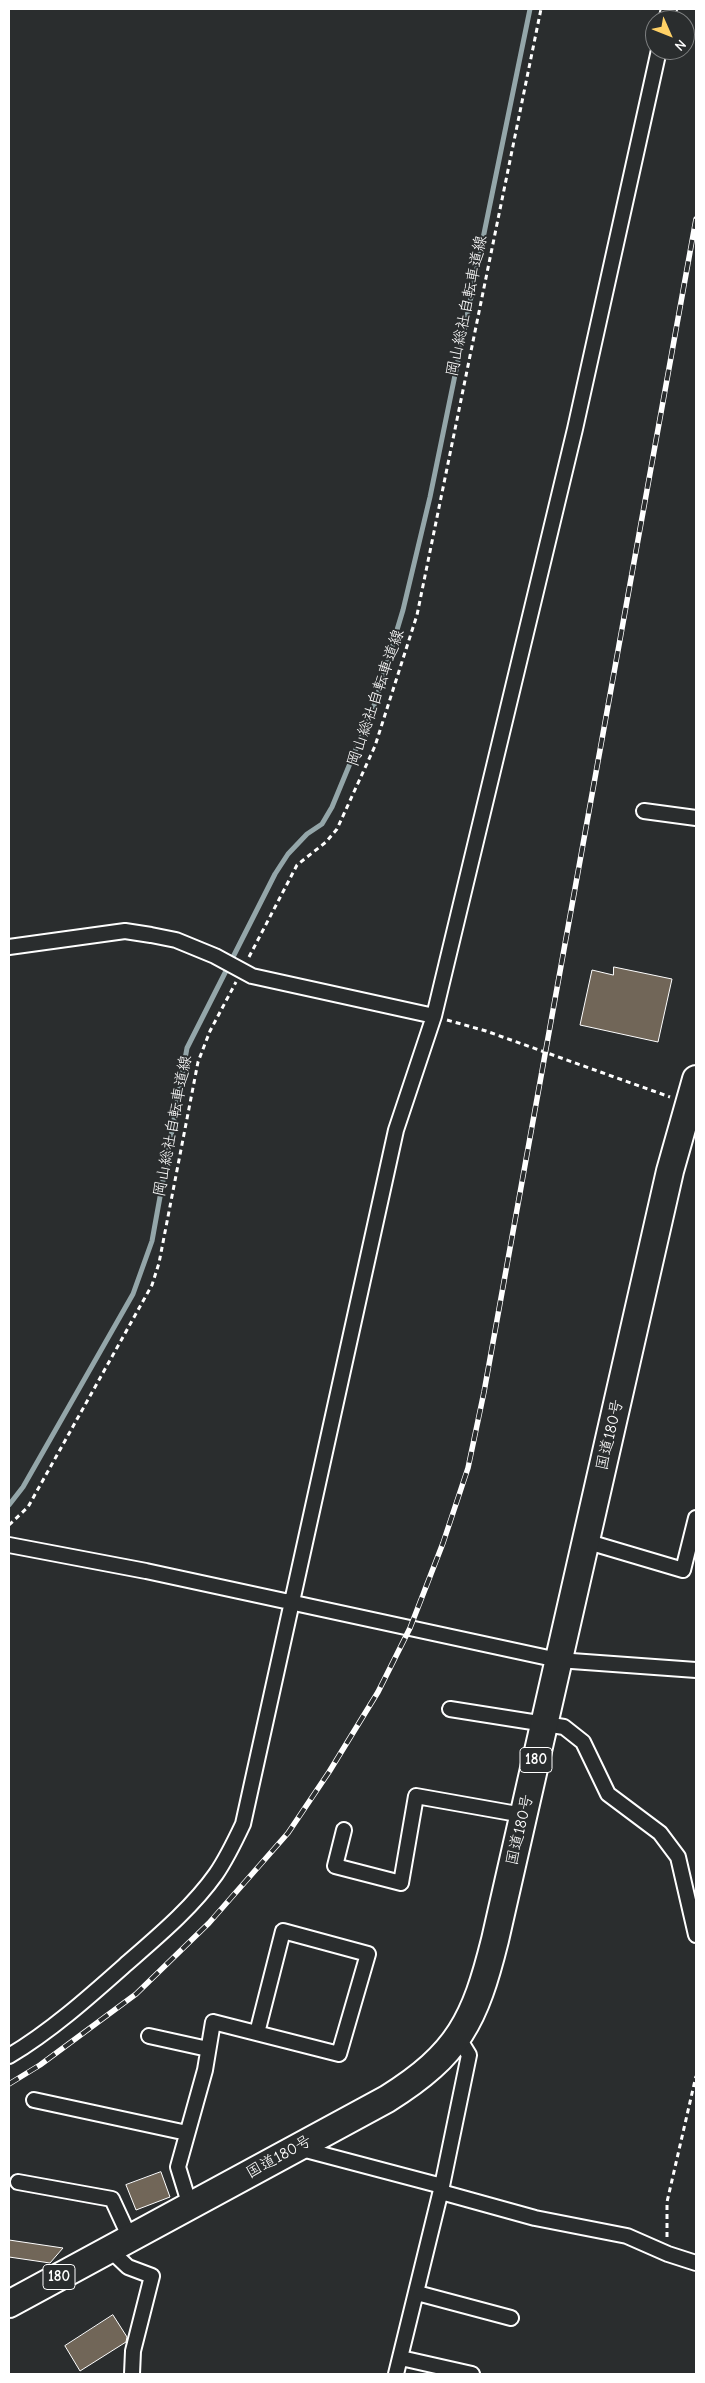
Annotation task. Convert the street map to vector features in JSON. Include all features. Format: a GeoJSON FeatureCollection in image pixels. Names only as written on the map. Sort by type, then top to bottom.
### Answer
{"type":"FeatureCollection","features":[{"type":"Feature","properties":{"kind":"highway","name":"国道180号"},"geometry":{"type":"LineString","coordinates":[[9,2304],[409,2085],[426,2072],[458,2037],[470,2017],[483,1986],[670,1171],[693,1104],[696,1079]]}},
{"type":"Feature","properties":{"kind":"street"},"geometry":{"type":"LineString","coordinates":[[9,2056],[84,2000],[150,1942],[197,1897],[216,1874],[233,1847],[243,1824],[396,1130],[434,1016],[575,429],[657,60]]}},
{"type":"Feature","properties":{"kind":"street"},"geometry":{"type":"LineString","coordinates":[[644,811],[696,818]]}},
{"type":"Feature","properties":{"kind":"street"},"geometry":{"type":"LineString","coordinates":[[9,947],[125,931],[176,940],[215,956],[241,971],[261,978],[434,1016]]}},
{"type":"Feature","properties":{"kind":"street"},"geometry":{"type":"LineString","coordinates":[[586,1541],[683,1570],[696,1518]]}},
{"type":"Feature","properties":{"kind":"street"},"geometry":{"type":"LineString","coordinates":[[9,1545],[146,1571],[558,1660],[696,1670]]}},
{"type":"Feature","properties":{"kind":"street"},"geometry":{"type":"LineString","coordinates":[[450,1709],[564,1727],[583,1742],[608,1794],[660,1833],[678,1857],[696,1935]]}},
{"type":"Feature","properties":{"kind":"street"},"geometry":{"type":"LineString","coordinates":[[344,1830],[335,1866],[401,1883],[416,1796],[523,1815]]}},
{"type":"Feature","properties":{"kind":"street"},"geometry":{"type":"LineString","coordinates":[[190,2206],[178,2167],[213,2022],[256,2033],[339,2054],[368,1954],[284,1930],[256,2033]]}},
{"type":"Feature","properties":{"kind":"street"},"geometry":{"type":"LineString","coordinates":[[149,2036],[208,2049]]}},
{"type":"Feature","properties":{"kind":"street"},"geometry":{"type":"LineString","coordinates":[[396,2374],[441,2189],[469,2055],[458,2037]]}},
{"type":"Feature","properties":{"kind":"street"},"geometry":{"type":"LineString","coordinates":[[34,2100],[187,2133]]}},
{"type":"Feature","properties":{"kind":"street"},"geometry":{"type":"LineString","coordinates":[[297,2148],[535,2218],[627,2236],[668,2254],[696,2263]]}},
{"type":"Feature","properties":{"kind":"street"},"geometry":{"type":"LineString","coordinates":[[18,2182],[112,2199],[119,2244],[128,2267],[152,2276],[133,2351],[132,2374]]}},
{"type":"Feature","properties":{"kind":"street"},"geometry":{"type":"LineString","coordinates":[[417,2293],[512,2318]]}},
{"type":"Feature","properties":{"kind":"street"},"geometry":{"type":"LineString","coordinates":[[401,2358],[472,2374]]}},
{"type":"Feature","properties":{"kind":"path","name":"岡山総社自転車道線"},"geometry":{"type":"LineString","coordinates":[[9,1525],[28,1507],[152,1285],[159,1264],[198,1062],[210,1031],[297,864],[326,842],[337,829],[375,746],[401,671],[417,616],[541,9]]}},
{"type":"Feature","properties":{"kind":"path"},"geometry":{"type":"LineString","coordinates":[[434,1016],[486,1031],[693,1104]]}},
{"type":"Feature","properties":{"kind":"path"},"geometry":{"type":"LineString","coordinates":[[668,2254],[667,2202],[696,2076]]}},
{"type":"Feature","properties":{"kind":"building"},"geometry":{"type":"Polygon","coordinates":[[[614,967],[672,979],[658,1042],[580,1025],[592,970],[613,975],[614,967]]]}},
{"type":"Feature","properties":{"kind":"building"},"geometry":{"type":"Polygon","coordinates":[[[161,2172],[170,2197],[136,2210],[126,2185],[161,2172]]]}},
{"type":"Feature","properties":{"kind":"building"},"geometry":{"type":"Polygon","coordinates":[[[9,2240],[63,2248],[50,2263],[9,2257],[9,2240]]]}},
{"type":"Feature","properties":{"kind":"building"},"geometry":{"type":"Polygon","coordinates":[[[113,2315],[127,2337],[126,2342],[80,2371],[65,2346],[113,2315]]]}},
{"type":"Feature","properties":{"kind":"waterway"},"geometry":{"type":"LineString","coordinates":[[9,1505],[23,1487],[133,1294],[152,1241],[187,1048],[275,874],[288,854],[307,834],[322,824],[332,807],[375,703],[403,610],[430,497],[530,9]]}},
{"type":"Feature","properties":{"kind":"railway"},"geometry":{"type":"LineString","coordinates":[[9,2084],[40,2065],[136,1994],[209,1923],[288,1833],[329,1772],[378,1692],[410,1628],[443,1543],[468,1468],[484,1392],[696,219]]}}]}
